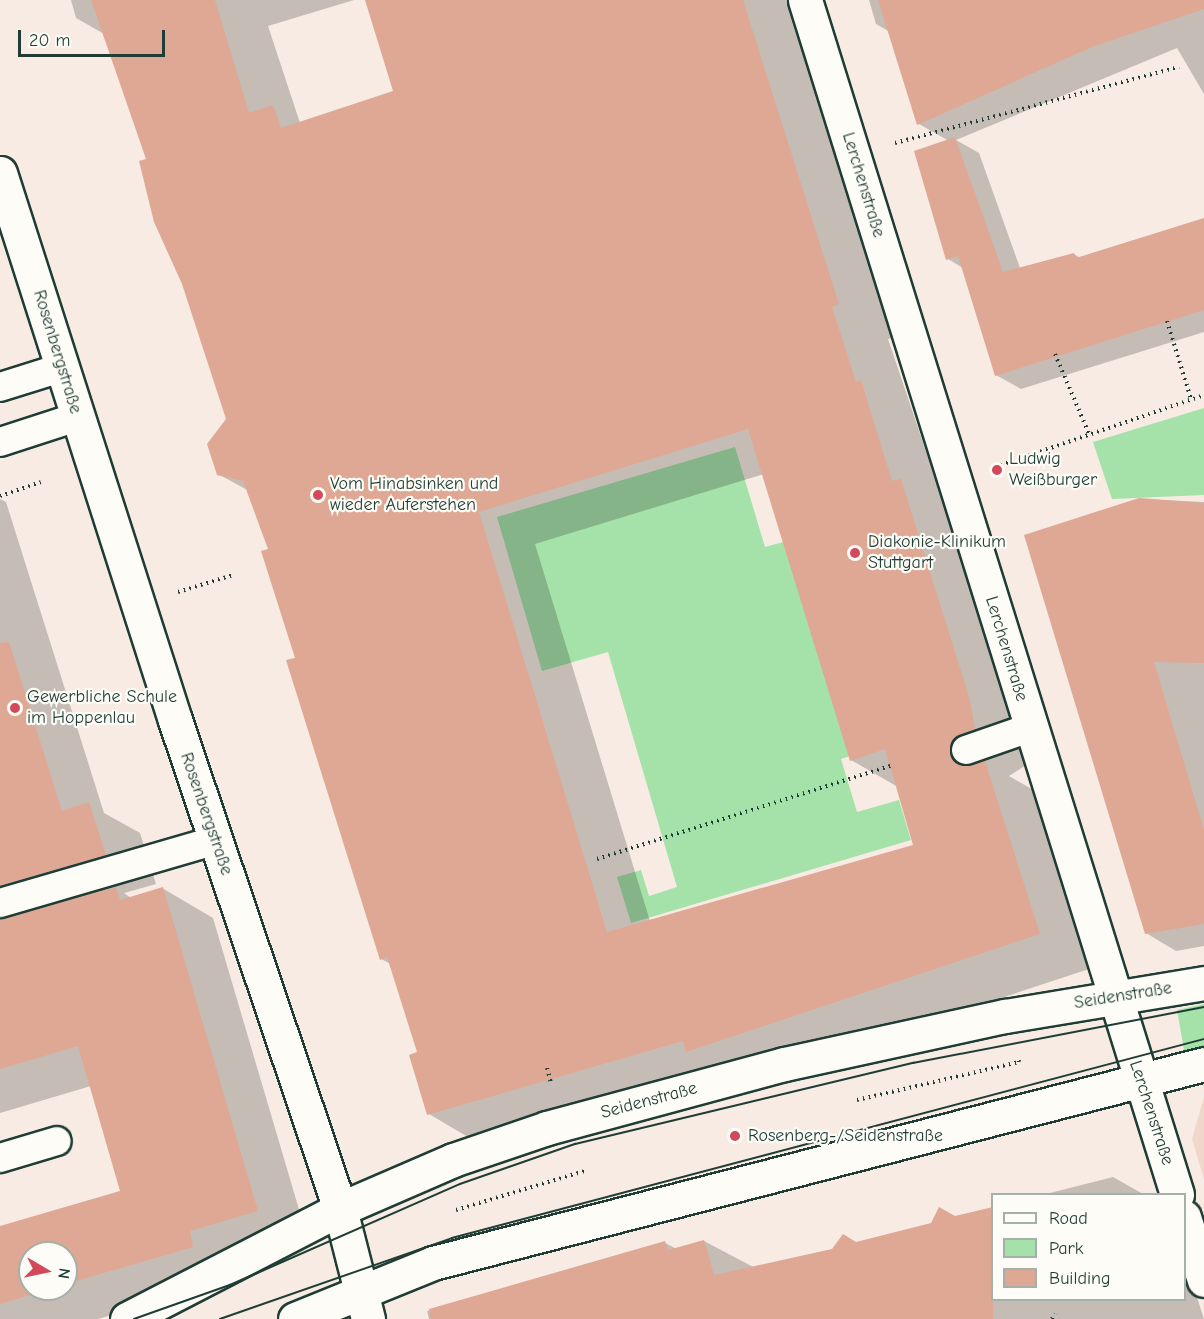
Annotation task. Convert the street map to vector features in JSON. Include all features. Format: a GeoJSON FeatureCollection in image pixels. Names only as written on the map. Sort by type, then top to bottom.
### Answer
{"type":"FeatureCollection","features":[{"type":"Feature","properties":{"kind":"street","name":"Lerchenstraße"},"geometry":{"type":"LineString","coordinates":[[805,0],[955,479],[1029,728],[1177,1193]]}},
{"type":"Feature","properties":{"kind":"street","name":"Rosenbergstraße"},"geometry":{"type":"LineString","coordinates":[[0,172],[214,841],[340,1209],[364,1305]]}},
{"type":"Feature","properties":{"kind":"street","name":"Seidenstraße"},"geometry":{"type":"LineString","coordinates":[[127,1319],[340,1209],[453,1160],[565,1123],[784,1064],[1114,998],[1204,983]]}},
{"type":"Feature","properties":{"kind":"street"},"geometry":{"type":"LineString","coordinates":[[295,1319],[364,1305],[433,1263],[1204,1064]]}},
{"type":"Feature","properties":{"kind":"street"},"geometry":{"type":"LineString","coordinates":[[1186,1220],[1204,1280]]}},
{"type":"Feature","properties":{"kind":"lane"},"geometry":{"type":"LineString","coordinates":[[0,387],[61,368]]}},
{"type":"Feature","properties":{"kind":"lane"},"geometry":{"type":"LineString","coordinates":[[0,442],[77,417]]}},
{"type":"Feature","properties":{"kind":"lane"},"geometry":{"type":"LineString","coordinates":[[966,750],[1029,728]]}},
{"type":"Feature","properties":{"kind":"lane"},"geometry":{"type":"LineString","coordinates":[[0,903],[214,841]]}},
{"type":"Feature","properties":{"kind":"lane"},"geometry":{"type":"LineString","coordinates":[[0,1158],[57,1142]]}},
{"type":"Feature","properties":{"kind":"path"},"geometry":{"type":"LineString","coordinates":[[853,154],[1179,67]]}},
{"type":"Feature","properties":{"kind":"path"},"geometry":{"type":"LineString","coordinates":[[1167,321],[1191,399]]}},
{"type":"Feature","properties":{"kind":"path"},"geometry":{"type":"LineString","coordinates":[[1055,354],[1090,436]]}},
{"type":"Feature","properties":{"kind":"path"},"geometry":{"type":"LineString","coordinates":[[955,479],[1090,436],[1204,395]]}},
{"type":"Feature","properties":{"kind":"path"},"geometry":{"type":"LineString","coordinates":[[0,496],[41,482]]}},
{"type":"Feature","properties":{"kind":"path"},"geometry":{"type":"LineString","coordinates":[[138,605],[233,575]]}},
{"type":"Feature","properties":{"kind":"path"},"geometry":{"type":"LineString","coordinates":[[597,859],[893,765]]}},
{"type":"Feature","properties":{"kind":"path"},"geometry":{"type":"LineString","coordinates":[[857,1101],[959,1076]]}},
{"type":"Feature","properties":{"kind":"path"},"geometry":{"type":"LineString","coordinates":[[445,1214],[584,1171]]}},
{"type":"Feature","properties":{"kind":"path"},"geometry":{"type":"LineString","coordinates":[[1053,1319],[1055,1314]]}},
{"type":"Feature","properties":{"kind":"shaded area"},"geometry":{"type":"Polygon","coordinates":[[[1204,1097],[1204,1179],[1192,1139],[1204,1097]]]}},
{"type":"Feature","properties":{"kind":"green space"},"geometry":{"type":"Polygon","coordinates":[[[1204,408],[1204,495],[1112,499],[1093,442],[1204,408]]]}},
{"type":"Feature","properties":{"kind":"green space"},"geometry":{"type":"Polygon","coordinates":[[[735,447],[765,547],[787,541],[850,756],[841,759],[857,812],[899,800],[911,840],[631,923],[617,877],[641,870],[649,896],[677,887],[608,652],[542,671],[497,517],[735,447]]]}},
{"type":"Feature","properties":{"kind":"green space"},"geometry":{"type":"Polygon","coordinates":[[[1204,1004],[1204,1057],[1186,1061],[1177,1010],[1204,1004]]]}},
{"type":"Feature","properties":{"kind":"building","name":"Diakonie-Klinikum Stuttgart"},"geometry":{"type":"Polygon","coordinates":[[[91,0],[215,0],[249,113],[273,105],[281,128],[393,91],[365,0],[743,0],[839,304],[832,307],[856,382],[861,380],[892,481],[901,479],[970,700],[975,729],[954,739],[950,755],[964,766],[985,761],[1040,934],[686,1052],[683,1041],[427,1115],[409,1055],[417,1052],[387,957],[380,960],[286,660],[295,658],[261,551],[268,549],[243,481],[217,475],[207,444],[226,419],[182,284],[154,222],[139,161],[146,159],[91,0]],[[748,429],[479,512],[607,932],[913,845],[885,749],[850,761],[748,429]]]}},
{"type":"Feature","properties":{"kind":"building"},"geometry":{"type":"Polygon","coordinates":[[[878,0],[1204,0],[1204,9],[1092,47],[917,125],[878,0]]]}},
{"type":"Feature","properties":{"kind":"building"},"geometry":{"type":"Polygon","coordinates":[[[955,137],[1003,272],[1074,253],[1076,258],[1204,218],[1204,310],[995,376],[958,256],[946,260],[914,151],[955,137]]]}},
{"type":"Feature","properties":{"kind":"building"},"geometry":{"type":"Polygon","coordinates":[[[1139,498],[1204,503],[1204,663],[1154,662],[1204,830],[1204,924],[1145,934],[1024,535],[1139,498]]]}},
{"type":"Feature","properties":{"kind":"building","name":"Gewerbliche Schule im Hoppenlau"},"geometry":{"type":"Polygon","coordinates":[[[9,642],[62,811],[89,802],[106,855],[0,886],[0,643],[9,642]]]}},
{"type":"Feature","properties":{"kind":"building"},"geometry":{"type":"Polygon","coordinates":[[[116,887],[120,900],[163,887],[258,1211],[190,1231],[193,1247],[78,1281],[78,1241],[18,1241],[18,1299],[0,1304],[0,1226],[120,1191],[78,1046],[0,1069],[0,919],[116,887]]]}},
{"type":"Feature","properties":{"kind":"building"},"geometry":{"type":"Polygon","coordinates":[[[939,1207],[955,1216],[991,1207],[993,1319],[431,1319],[429,1309],[665,1241],[668,1250],[704,1240],[714,1275],[832,1249],[843,1234],[856,1242],[931,1223],[939,1207]]]}},
{"type":"Feature","properties":{"kind":"tram line"},"geometry":{"type":"LineString","coordinates":[[134,1319],[230,1285],[460,1184],[575,1144],[913,1063],[1204,1007]]}},
{"type":"Feature","properties":{"kind":"tram line"},"geometry":{"type":"LineString","coordinates":[[220,1319],[452,1238],[1204,1039]]}},
{"type":"Feature","properties":{"kind":"place","name":"Ludwig Weißburger"},"geometry":{"type":"Point","coordinates":[997,470]}},
{"type":"Feature","properties":{"kind":"place","name":"Vom Hinabsinken und wieder Auferstehen"},"geometry":{"type":"Point","coordinates":[318,495]}},
{"type":"Feature","properties":{"kind":"place","name":"Diakonie-Klinikum Stuttgart"},"geometry":{"type":"Point","coordinates":[855,553]}},
{"type":"Feature","properties":{"kind":"place","name":"Gewerbliche Schule im Hoppenlau"},"geometry":{"type":"Point","coordinates":[15,708]}},
{"type":"Feature","properties":{"kind":"place","name":"Rosenberg-/Seidenstraße"},"geometry":{"type":"Point","coordinates":[735,1136]}}]}
